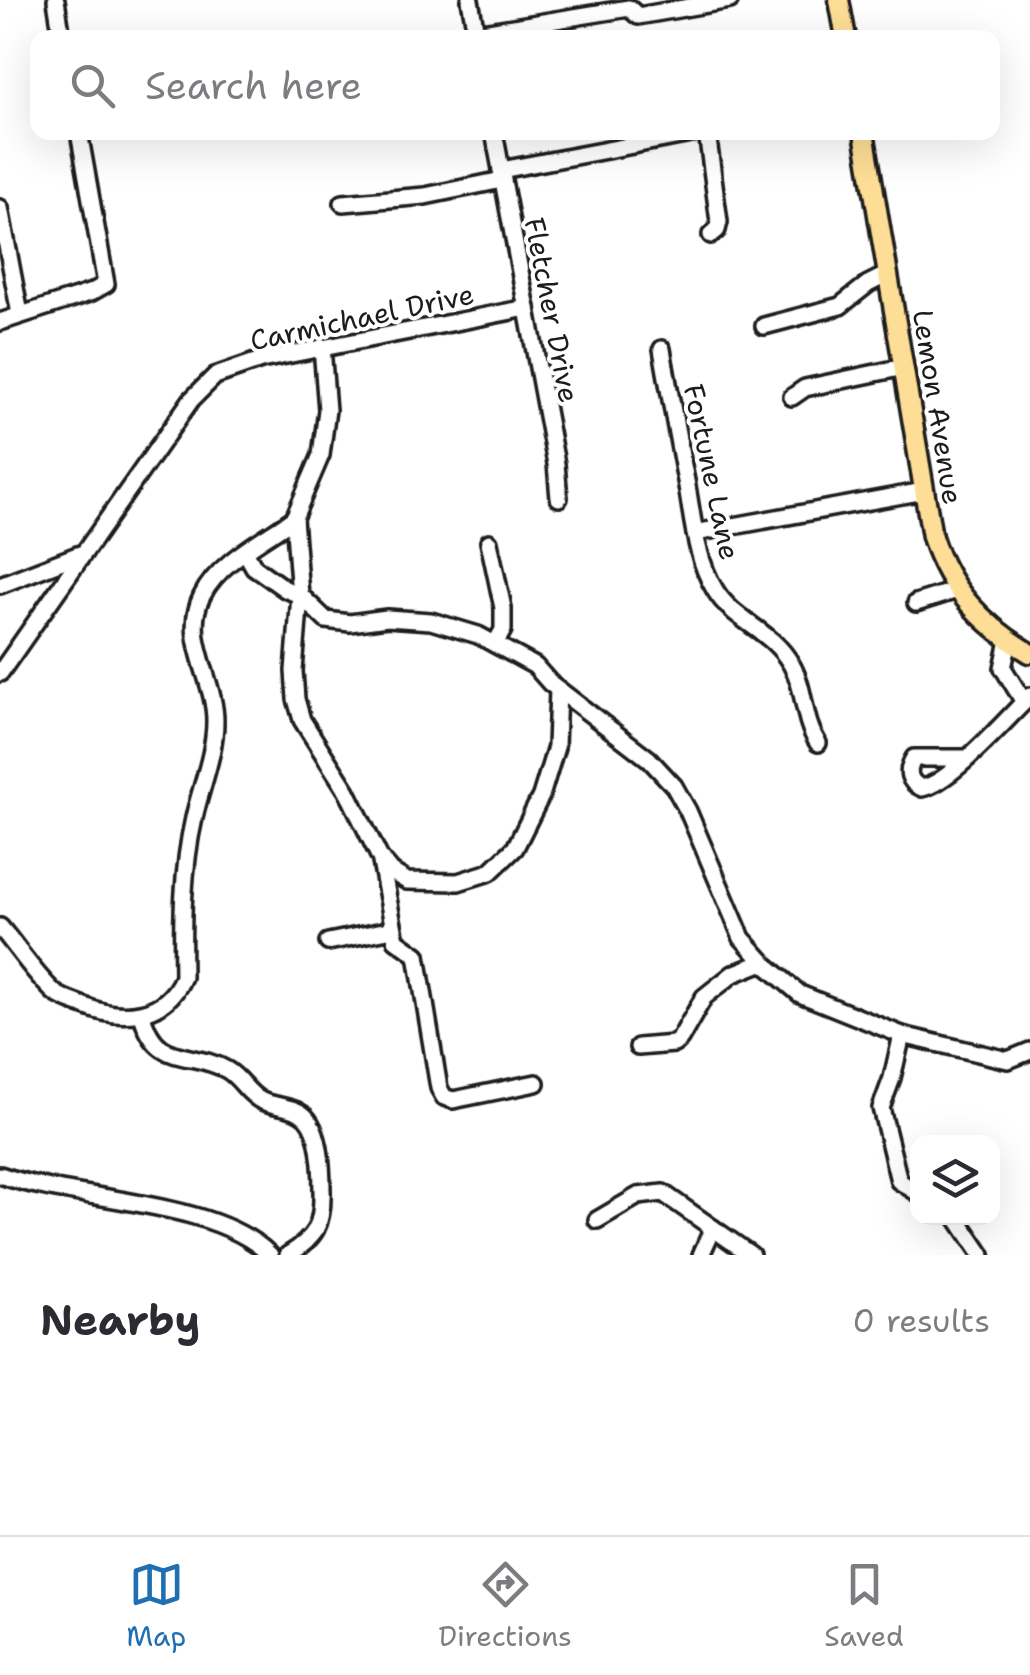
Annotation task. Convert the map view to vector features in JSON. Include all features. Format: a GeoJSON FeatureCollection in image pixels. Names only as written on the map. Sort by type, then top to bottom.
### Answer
{"type":"FeatureCollection","features":[{"type":"Feature","properties":{"kind":"main road"},"geometry":{"type":"LineString","coordinates":[[839,0],[845,30]]}},
{"type":"Feature","properties":{"kind":"main road","name":"Lemon Avenue"},"geometry":{"type":"LineString","coordinates":[[865,140],[938,557],[957,590],[989,627],[1030,652]]}},
{"type":"Feature","properties":{"kind":"street"},"geometry":{"type":"LineString","coordinates":[[56,0],[61,30]]}},
{"type":"Feature","properties":{"kind":"street"},"geometry":{"type":"LineString","coordinates":[[470,0],[475,30]]}},
{"type":"Feature","properties":{"kind":"street"},"geometry":{"type":"LineString","coordinates":[[501,30],[628,4],[638,16],[730,0]]}},
{"type":"Feature","properties":{"kind":"street"},"geometry":{"type":"LineString","coordinates":[[0,322],[106,284],[80,140]]}},
{"type":"Feature","properties":{"kind":"street","name":"Fletcher Drive"},"geometry":{"type":"LineString","coordinates":[[495,140],[556,464],[558,498]]}},
{"type":"Feature","properties":{"kind":"street"},"geometry":{"type":"LineString","coordinates":[[342,203],[425,196],[501,175],[666,140]]}},
{"type":"Feature","properties":{"kind":"street"},"geometry":{"type":"LineString","coordinates":[[705,140],[719,222],[711,235]]}},
{"type":"Feature","properties":{"kind":"street"},"geometry":{"type":"LineString","coordinates":[[0,208],[20,314]]}},
{"type":"Feature","properties":{"kind":"street"},"geometry":{"type":"LineString","coordinates":[[764,326],[840,306],[888,274]]}},
{"type":"Feature","properties":{"kind":"street","name":"Carmichael Drive"},"geometry":{"type":"LineString","coordinates":[[0,673],[191,400],[215,376],[261,360],[527,308]]}},
{"type":"Feature","properties":{"kind":"street"},"geometry":{"type":"LineString","coordinates":[[322,347],[327,410],[321,455],[294,518],[300,595],[294,671],[302,720],[347,791],[380,858],[392,872],[406,881],[458,882],[490,872],[515,848],[542,796],[556,747],[558,689]]}},
{"type":"Feature","properties":{"kind":"street","name":"Fortune Lane"},"geometry":{"type":"LineString","coordinates":[[662,349],[695,532],[708,578],[720,598],[781,648],[794,668],[810,731],[818,744]]}},
{"type":"Feature","properties":{"kind":"street"},"geometry":{"type":"LineString","coordinates":[[792,398],[806,388],[904,367]]}},
{"type":"Feature","properties":{"kind":"street"},"geometry":{"type":"LineString","coordinates":[[695,532],[924,491]]}},
{"type":"Feature","properties":{"kind":"street"},"geometry":{"type":"LineString","coordinates":[[0,927],[57,995],[103,1013],[142,1015],[170,997],[182,977],[185,875],[215,720],[193,628],[196,612],[211,581],[294,518]]}},
{"type":"Feature","properties":{"kind":"street"},"geometry":{"type":"LineString","coordinates":[[489,542],[503,608],[504,630],[495,644]]}},
{"type":"Feature","properties":{"kind":"street"},"geometry":{"type":"LineString","coordinates":[[246,552],[254,566],[300,595],[326,620],[350,624],[387,618],[431,621],[478,635],[534,666],[649,759],[674,786],[742,938],[800,994],[902,1035],[1008,1060],[1030,1051]]}},
{"type":"Feature","properties":{"kind":"street"},"geometry":{"type":"LineString","coordinates":[[0,586],[82,554]]}},
{"type":"Feature","properties":{"kind":"street"},"geometry":{"type":"LineString","coordinates":[[916,603],[957,590]]}},
{"type":"Feature","properties":{"kind":"street"},"geometry":{"type":"LineString","coordinates":[[966,758],[1027,699],[1004,668],[1009,640]]}},
{"type":"Feature","properties":{"kind":"street"},"geometry":{"type":"LineString","coordinates":[[380,858],[396,940],[417,955],[439,1088],[444,1097],[453,1100],[536,1083]]}},
{"type":"Feature","properties":{"kind":"street"},"geometry":{"type":"LineString","coordinates":[[328,942],[394,929]]}},
{"type":"Feature","properties":{"kind":"street"},"geometry":{"type":"LineString","coordinates":[[638,1046],[674,1044],[680,1040],[704,996],[733,974],[763,962]]}},
{"type":"Feature","properties":{"kind":"street"},"geometry":{"type":"LineString","coordinates":[[142,1015],[160,1048],[172,1055],[226,1069],[254,1096],[267,1104],[302,1112],[310,1122],[320,1165],[321,1216],[314,1236],[288,1255]]}},
{"type":"Feature","properties":{"kind":"street"},"geometry":{"type":"LineString","coordinates":[[902,1035],[881,1108],[899,1181],[910,1188]]}},
{"type":"Feature","properties":{"kind":"street"},"geometry":{"type":"LineString","coordinates":[[0,1175],[215,1221],[249,1237],[270,1255]]}},
{"type":"Feature","properties":{"kind":"street"},"geometry":{"type":"LineString","coordinates":[[597,1220],[638,1196],[663,1193],[751,1255]]}},
{"type":"Feature","properties":{"kind":"street"},"geometry":{"type":"LineString","coordinates":[[962,1225],[982,1255]]}},
{"type":"Feature","properties":{"kind":"street"},"geometry":{"type":"LineString","coordinates":[[701,1255],[713,1228]]}}]}
